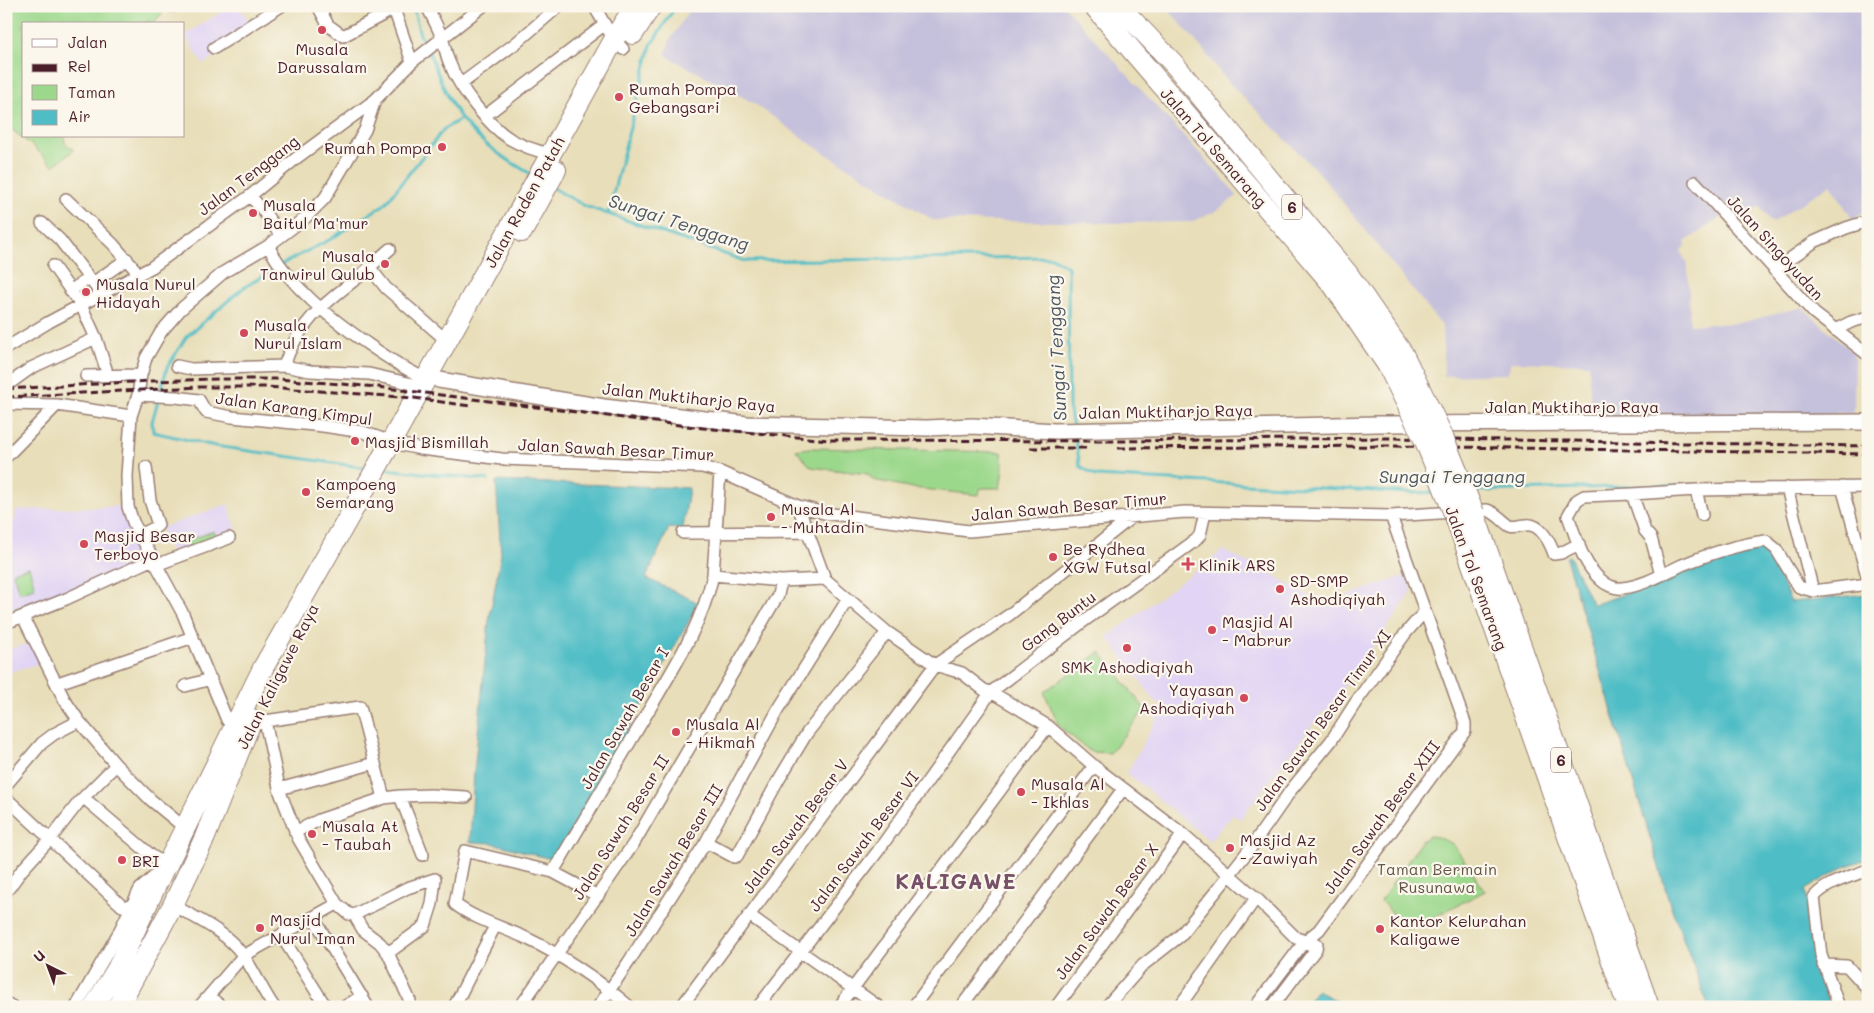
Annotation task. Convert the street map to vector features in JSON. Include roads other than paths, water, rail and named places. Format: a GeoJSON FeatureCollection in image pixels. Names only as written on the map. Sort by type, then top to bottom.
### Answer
{"type":"FeatureCollection","features":[{"type":"Feature","properties":{"kind":"highway","name":"Jalan Raden Patah"},"geometry":{"type":"LineString","coordinates":[[421,384],[535,196],[614,38],[635,6]]}},
{"type":"Feature","properties":{"kind":"highway","name":"Jalan Raden Patah"},"geometry":{"type":"LineString","coordinates":[[614,38],[651,6]]}},
{"type":"Feature","properties":{"kind":"highway"},"geometry":{"type":"LineString","coordinates":[[1078,6],[1157,81]]}},
{"type":"Feature","properties":{"kind":"highway","name":"Jalan Tol Semarang"},"geometry":{"type":"LineString","coordinates":[[1094,6],[1395,360]]}},
{"type":"Feature","properties":{"kind":"highway","name":"Jalan Tol Semarang"},"geometry":{"type":"LineString","coordinates":[[1119,6],[1174,64],[1348,274],[1395,360],[1425,441],[1465,515],[1648,1007]]}},
{"type":"Feature","properties":{"kind":"highway"},"geometry":{"type":"LineString","coordinates":[[1138,6],[1174,64]]}},
{"type":"Feature","properties":{"kind":"highway","name":"Jalan Raden Patah"},"geometry":{"type":"LineString","coordinates":[[421,384],[446,340],[506,246]]}},
{"type":"Feature","properties":{"kind":"highway","name":"Jalan Kaligawe Raya"},"geometry":{"type":"LineString","coordinates":[[94,1007],[117,969],[185,828],[249,725],[388,459],[421,384]]}},
{"type":"Feature","properties":{"kind":"highway","name":"Jalan Kaligawe Raya"},"geometry":{"type":"LineString","coordinates":[[388,459],[421,384]]}},
{"type":"Feature","properties":{"kind":"highway","name":"Jalan Tol Semarang"},"geometry":{"type":"LineString","coordinates":[[1465,515],[1628,1007]]}},
{"type":"Feature","properties":{"kind":"highway","name":"Jalan Kaligawe Raya"},"geometry":{"type":"LineString","coordinates":[[118,1007],[173,906],[205,837],[249,725]]}},
{"type":"Feature","properties":{"kind":"street"},"geometry":{"type":"LineString","coordinates":[[214,48],[281,6]]}},
{"type":"Feature","properties":{"kind":"street"},"geometry":{"type":"LineString","coordinates":[[318,6],[328,25],[343,36],[393,8],[414,60]]}},
{"type":"Feature","properties":{"kind":"street"},"geometry":{"type":"LineString","coordinates":[[427,6],[450,65],[461,84],[485,116],[510,139],[554,156]]}},
{"type":"Feature","properties":{"kind":"street"},"geometry":{"type":"LineString","coordinates":[[384,798],[360,707],[249,725],[226,720],[211,678],[183,614],[133,522],[128,507],[127,476],[131,416],[142,393],[141,375],[146,358],[161,332],[181,309],[224,272],[268,246],[305,218],[325,198],[364,130],[375,100],[414,60],[483,6]]}},
{"type":"Feature","properties":{"kind":"street"},"geometry":{"type":"LineString","coordinates":[[461,84],[516,43],[559,6]]}},
{"type":"Feature","properties":{"kind":"street"},"geometry":{"type":"LineString","coordinates":[[485,116],[614,38],[594,6]]}},
{"type":"Feature","properties":{"kind":"street","name":"Jalan Tenggang"},"geometry":{"type":"LineString","coordinates":[[6,348],[139,274],[250,196],[299,156],[375,100]]}},
{"type":"Feature","properties":{"kind":"street","name":"Jalan Singoyudan"},"geometry":{"type":"LineString","coordinates":[[1695,182],[1814,313],[1868,355]]}},
{"type":"Feature","properties":{"kind":"street"},"geometry":{"type":"LineString","coordinates":[[250,196],[262,209],[281,236]]}},
{"type":"Feature","properties":{"kind":"street"},"geometry":{"type":"LineString","coordinates":[[66,199],[127,259],[139,274]]}},
{"type":"Feature","properties":{"kind":"street"},"geometry":{"type":"LineString","coordinates":[[1774,270],[1814,242],[1840,230],[1868,221]]}},
{"type":"Feature","properties":{"kind":"street"},"geometry":{"type":"LineString","coordinates":[[42,223],[60,240],[102,294]]}},
{"type":"Feature","properties":{"kind":"street"},"geometry":{"type":"LineString","coordinates":[[268,246],[282,268],[319,308],[390,359],[421,384]]}},
{"type":"Feature","properties":{"kind":"street"},"geometry":{"type":"LineString","coordinates":[[284,366],[288,352],[305,323],[319,308],[370,268],[390,249]]}},
{"type":"Feature","properties":{"kind":"street"},"geometry":{"type":"LineString","coordinates":[[70,291],[127,259]]}},
{"type":"Feature","properties":{"kind":"street"},"geometry":{"type":"LineString","coordinates":[[53,266],[81,305],[96,338],[106,369]]}},
{"type":"Feature","properties":{"kind":"street"},"geometry":{"type":"LineString","coordinates":[[370,268],[386,288],[446,340]]}},
{"type":"Feature","properties":{"kind":"street"},"geometry":{"type":"LineString","coordinates":[[1835,330],[1851,322],[1868,317]]}},
{"type":"Feature","properties":{"kind":"street"},"geometry":{"type":"LineString","coordinates":[[10,383],[31,368],[96,338]]}},
{"type":"Feature","properties":{"kind":"street","name":"Jalan Karang Kimpul"},"geometry":{"type":"LineString","coordinates":[[176,366],[192,369],[284,366],[310,370],[369,374],[421,384]]}},
{"type":"Feature","properties":{"kind":"street"},"geometry":{"type":"LineString","coordinates":[[86,376],[141,375]]}},
{"type":"Feature","properties":{"kind":"street","name":"Jalan Muktiharjo Raya"},"geometry":{"type":"LineString","coordinates":[[421,384],[746,424],[927,428],[972,426],[1054,431],[1379,424],[1868,422]]}},
{"type":"Feature","properties":{"kind":"street","name":"Jalan Karang Kimpul"},"geometry":{"type":"LineString","coordinates":[[142,393],[199,400],[206,412],[232,417],[363,432],[388,459]]}},
{"type":"Feature","properties":{"kind":"street"},"geometry":{"type":"LineString","coordinates":[[6,404],[57,405],[131,416]]}},
{"type":"Feature","properties":{"kind":"street"},"geometry":{"type":"LineString","coordinates":[[6,457],[57,405]]}},
{"type":"Feature","properties":{"kind":"street","name":"Jalan Sawah Besar Timur"},"geometry":{"type":"LineString","coordinates":[[388,459],[502,459],[702,467],[720,472],[798,506],[824,513],[969,531],[1185,512],[1391,516],[1488,510],[1515,527],[1527,524],[1534,525],[1552,548],[1554,554],[1570,548]]}},
{"type":"Feature","properties":{"kind":"street"},"geometry":{"type":"LineString","coordinates":[[140,534],[158,525],[150,500],[146,467]]}},
{"type":"Feature","properties":{"kind":"street","name":"Jalan Sawah Besar I"},"geometry":{"type":"LineString","coordinates":[[553,872],[674,667],[699,620],[713,575],[720,472]]}},
{"type":"Feature","properties":{"kind":"street"},"geometry":{"type":"LineString","coordinates":[[1868,487],[1696,490],[1584,496],[1578,500],[1568,516],[1570,548],[1600,580],[1611,586],[1620,588],[1636,585],[1696,559],[1741,545],[1766,541],[1776,548],[1799,587],[1813,591],[1868,584]]}},
{"type":"Feature","properties":{"kind":"street"},"geometry":{"type":"LineString","coordinates":[[1787,488],[1813,591]]}},
{"type":"Feature","properties":{"kind":"street"},"geometry":{"type":"LineString","coordinates":[[1842,488],[1868,579]]}},
{"type":"Feature","properties":{"kind":"street"},"geometry":{"type":"LineString","coordinates":[[1696,490],[1702,514]]}},
{"type":"Feature","properties":{"kind":"street"},"geometry":{"type":"LineString","coordinates":[[1632,494],[1645,531],[1651,538],[1661,575]]}},
{"type":"Feature","properties":{"kind":"street"},"geometry":{"type":"LineString","coordinates":[[798,506],[825,579],[848,599],[887,632],[935,665],[962,673],[984,690],[992,692],[1048,726],[1094,766],[1183,834],[1301,939],[1316,949]]}},
{"type":"Feature","properties":{"kind":"street","name":"Gang Buntu"},"geometry":{"type":"LineString","coordinates":[[992,692],[1088,618],[1196,540],[1200,535],[1204,513]]}},
{"type":"Feature","properties":{"kind":"street"},"geometry":{"type":"LineString","coordinates":[[1391,516],[1425,611]]}},
{"type":"Feature","properties":{"kind":"street","name":"Jalan Sawah Besar V"},"geometry":{"type":"LineString","coordinates":[[681,1007],[935,665],[1009,614],[1132,517]]}},
{"type":"Feature","properties":{"kind":"street"},"geometry":{"type":"LineString","coordinates":[[683,533],[808,532]]}},
{"type":"Feature","properties":{"kind":"street"},"geometry":{"type":"LineString","coordinates":[[6,623],[155,562],[229,538]]}},
{"type":"Feature","properties":{"kind":"street"},"geometry":{"type":"LineString","coordinates":[[713,575],[781,581],[825,579]]}},
{"type":"Feature","properties":{"kind":"street","name":"Jalan Sawah Besar II"},"geometry":{"type":"LineString","coordinates":[[520,1007],[634,843],[778,595],[781,581]]}},
{"type":"Feature","properties":{"kind":"street","name":"Jalan Sawah Besar III"},"geometry":{"type":"LineString","coordinates":[[598,1007],[706,842],[778,710],[848,599]]}},
{"type":"Feature","properties":{"kind":"street","name":"Jalan Sawah Besar XIII"},"geometry":{"type":"LineString","coordinates":[[1255,1007],[1301,939],[1319,930],[1465,731],[1465,723],[1425,611]]}},
{"type":"Feature","properties":{"kind":"street","name":"Jalan Sawah Besar Timur XI"},"geometry":{"type":"LineString","coordinates":[[1106,1007],[1143,965],[1180,936],[1230,874],[1291,790],[1331,741],[1356,702],[1405,634],[1425,611]]}},
{"type":"Feature","properties":{"kind":"street"},"geometry":{"type":"LineString","coordinates":[[23,617],[39,651],[58,683],[64,699],[79,721],[116,765],[152,800],[185,828]]}},
{"type":"Feature","properties":{"kind":"street"},"geometry":{"type":"LineString","coordinates":[[706,842],[734,857],[737,856],[807,732],[887,632]]}},
{"type":"Feature","properties":{"kind":"street"},"geometry":{"type":"LineString","coordinates":[[58,683],[193,637]]}},
{"type":"Feature","properties":{"kind":"street"},"geometry":{"type":"LineString","coordinates":[[185,686],[211,678]]}},
{"type":"Feature","properties":{"kind":"street","name":"Jalan Sawah Besar VI"},"geometry":{"type":"LineString","coordinates":[[758,1007],[878,852],[992,692]]}},
{"type":"Feature","properties":{"kind":"street"},"geometry":{"type":"LineString","coordinates":[[6,785],[42,743],[54,734],[79,721]]}},
{"type":"Feature","properties":{"kind":"street"},"geometry":{"type":"LineString","coordinates":[[249,725],[279,788],[295,832],[338,904],[349,914],[354,915],[407,888],[435,880],[432,904],[425,926],[388,953]]}},
{"type":"Feature","properties":{"kind":"street"},"geometry":{"type":"LineString","coordinates":[[839,1007],[1048,726]]}},
{"type":"Feature","properties":{"kind":"street"},"geometry":{"type":"LineString","coordinates":[[279,788],[374,763]]}},
{"type":"Feature","properties":{"kind":"street"},"geometry":{"type":"LineString","coordinates":[[6,892],[22,870],[84,798],[116,765]]}},
{"type":"Feature","properties":{"kind":"street"},"geometry":{"type":"LineString","coordinates":[[913,1007],[1094,766]]}},
{"type":"Feature","properties":{"kind":"street"},"geometry":{"type":"LineString","coordinates":[[962,1007],[1123,789]]}},
{"type":"Feature","properties":{"kind":"street"},"geometry":{"type":"LineString","coordinates":[[295,832],[319,820],[384,798],[431,795],[466,797]]}},
{"type":"Feature","properties":{"kind":"street"},"geometry":{"type":"LineString","coordinates":[[400,796],[423,855]]}},
{"type":"Feature","properties":{"kind":"street"},"geometry":{"type":"LineString","coordinates":[[6,798],[122,906],[131,907]]}},
{"type":"Feature","properties":{"kind":"street"},"geometry":{"type":"LineString","coordinates":[[76,1007],[118,934],[140,889],[166,866],[84,798]]}},
{"type":"Feature","properties":{"kind":"street","name":"Jalan Sawah Besar X"},"geometry":{"type":"LineString","coordinates":[[1056,1007],[1183,834]]}},
{"type":"Feature","properties":{"kind":"street"},"geometry":{"type":"LineString","coordinates":[[598,896],[553,872],[465,851],[455,904],[495,926],[557,955],[609,990],[630,1007]]}},
{"type":"Feature","properties":{"kind":"street"},"geometry":{"type":"LineString","coordinates":[[1839,1007],[1823,965],[1814,897],[1833,883],[1868,870]]}},
{"type":"Feature","properties":{"kind":"street"},"geometry":{"type":"LineString","coordinates":[[1179,1007],[1256,898]]}},
{"type":"Feature","properties":{"kind":"street"},"geometry":{"type":"LineString","coordinates":[[199,1007],[243,956],[338,904]]}},
{"type":"Feature","properties":{"kind":"street"},"geometry":{"type":"LineString","coordinates":[[173,906],[210,925],[229,940],[243,956],[274,1007]]}},
{"type":"Feature","properties":{"kind":"street"},"geometry":{"type":"LineString","coordinates":[[354,915],[363,930],[380,943],[388,953],[410,1002]]}},
{"type":"Feature","properties":{"kind":"street"},"geometry":{"type":"LineString","coordinates":[[749,915],[879,1007]]}},
{"type":"Feature","properties":{"kind":"street"},"geometry":{"type":"LineString","coordinates":[[313,916],[368,1007]]}},
{"type":"Feature","properties":{"kind":"street"},"geometry":{"type":"LineString","coordinates":[[454,1007],[495,926]]}},
{"type":"Feature","properties":{"kind":"street","name":"Jalan Sawah Besar XIII"},"geometry":{"type":"LineString","coordinates":[[1272,1007],[1316,949],[1319,930]]}},
{"type":"Feature","properties":{"kind":"street"},"geometry":{"type":"LineString","coordinates":[[280,935],[326,1007]]}},
{"type":"Feature","properties":{"kind":"street"},"geometry":{"type":"LineString","coordinates":[[1823,965],[1847,966],[1868,989]]}},
{"type":"Feature","properties":{"kind":"street"},"geometry":{"type":"LineString","coordinates":[[209,996],[222,1007]]}},
{"type":"Feature","properties":{"kind":"street"},"geometry":{"type":"LineString","coordinates":[[344,1007],[362,996]]}},
{"type":"Feature","properties":{"kind":"street"},"geometry":{"type":"LineString","coordinates":[[6,1003],[13,1007]]}},
{"type":"Feature","properties":{"kind":"water"},"geometry":{"type":"Polygon","coordinates":[[[496,481],[689,488],[683,529],[669,528],[646,578],[699,603],[555,860],[492,843],[470,842],[474,773],[489,620],[501,554],[496,481]]]}},
{"type":"Feature","properties":{"kind":"water"},"geometry":{"type":"Polygon","coordinates":[[[1764,545],[1791,602],[1868,594],[1868,858],[1842,868],[1805,890],[1822,984],[1832,1007],[1709,1007],[1670,904],[1566,558],[1569,555],[1593,605],[1764,545]]]}},
{"type":"Feature","properties":{"kind":"water"},"geometry":{"type":"Polygon","coordinates":[[[1317,990],[1342,1004],[1346,1007],[1306,1007],[1317,990]]]}},
{"type":"Feature","properties":{"kind":"waterway","name":"Sungai Tenggang"},"geometry":{"type":"LineString","coordinates":[[413,6],[420,35],[426,47]]}},
{"type":"Feature","properties":{"kind":"waterway"},"geometry":{"type":"LineString","coordinates":[[608,214],[651,45],[676,6]]}},
{"type":"Feature","properties":{"kind":"waterway","name":"Sungai Tenggang"},"geometry":{"type":"LineString","coordinates":[[429,52],[447,96],[470,129],[489,146],[531,174]]}},
{"type":"Feature","properties":{"kind":"waterway"},"geometry":{"type":"LineString","coordinates":[[368,468],[215,446],[153,432],[152,422],[167,368],[186,337],[243,288],[286,262],[331,239],[385,204],[444,129],[461,119]]}},
{"type":"Feature","properties":{"kind":"waterway","name":"Sungai Tenggang"},"geometry":{"type":"LineString","coordinates":[[553,188],[585,206],[745,261],[1052,257],[1068,267],[1069,406],[1073,427]]}},
{"type":"Feature","properties":{"kind":"waterway","name":"Sungai Tenggang"},"geometry":{"type":"LineString","coordinates":[[1075,436],[1080,466],[1096,476],[1413,493],[1437,492]]}},
{"type":"Feature","properties":{"kind":"waterway"},"geometry":{"type":"LineString","coordinates":[[385,469],[488,480]]}},
{"type":"Feature","properties":{"kind":"waterway","name":"Sungai Tenggang"},"geometry":{"type":"LineString","coordinates":[[1473,491],[1690,485]]}},
{"type":"Feature","properties":{"kind":"railway"},"geometry":{"type":"LineString","coordinates":[[6,389],[150,381],[278,379],[378,387],[703,428],[828,440],[1117,441],[1388,438],[1868,446]]}},
{"type":"Feature","properties":{"kind":"railway"},"geometry":{"type":"LineString","coordinates":[[6,397],[199,387],[267,387],[414,398],[470,406]]}},
{"type":"Feature","properties":{"kind":"railway"},"geometry":{"type":"LineString","coordinates":[[1118,448],[1393,446],[1868,454]]}},
{"type":"Feature","properties":{"kind":"railway"},"geometry":{"type":"LineString","coordinates":[[1030,448],[1090,448]]}},
{"type":"Feature","properties":{"kind":"place","name":"Musala Darussalam"},"geometry":{"type":"Point","coordinates":[322,30]}},
{"type":"Feature","properties":{"kind":"place","name":"Rumah Pompa Gebangsari"},"geometry":{"type":"Point","coordinates":[619,97]}},
{"type":"Feature","properties":{"kind":"place","name":"Rumah Pompa"},"geometry":{"type":"Point","coordinates":[442,147]}},
{"type":"Feature","properties":{"kind":"place","name":"Musala Baitul Ma'mur"},"geometry":{"type":"Point","coordinates":[253,213]}},
{"type":"Feature","properties":{"kind":"place","name":"Musala Tanwirul Qulub"},"geometry":{"type":"Point","coordinates":[385,264]}},
{"type":"Feature","properties":{"kind":"place","name":"Musala Nurul Hidayah"},"geometry":{"type":"Point","coordinates":[86,292]}},
{"type":"Feature","properties":{"kind":"place","name":"Musala Nurul Islam"},"geometry":{"type":"Point","coordinates":[244,333]}},
{"type":"Feature","properties":{"kind":"place","name":"Masjid Bismillah"},"geometry":{"type":"Point","coordinates":[355,441]}},
{"type":"Feature","properties":{"kind":"place","name":"Kampoeng Semarang"},"geometry":{"type":"Point","coordinates":[306,492]}},
{"type":"Feature","properties":{"kind":"place","name":"Musala Al - Muhtadin"},"geometry":{"type":"Point","coordinates":[771,517]}},
{"type":"Feature","properties":{"kind":"place","name":"Masjid Besar Terboyo"},"geometry":{"type":"Point","coordinates":[84,544]}},
{"type":"Feature","properties":{"kind":"place","name":"Be Rydhea XGW Futsal"},"geometry":{"type":"Point","coordinates":[1053,557]}},
{"type":"Feature","properties":{"kind":"place","name":"Klinik ARS"},"geometry":{"type":"Point","coordinates":[1188,564]}},
{"type":"Feature","properties":{"kind":"place","name":"SD-SMP Ashodiqiyah"},"geometry":{"type":"Point","coordinates":[1280,589]}},
{"type":"Feature","properties":{"kind":"place","name":"Masjid Al - Mabrur"},"geometry":{"type":"Point","coordinates":[1212,630]}},
{"type":"Feature","properties":{"kind":"place","name":"SMK Ashodiqiyah"},"geometry":{"type":"Point","coordinates":[1127,648]}},
{"type":"Feature","properties":{"kind":"place","name":"Yayasan Ashodiqiyah"},"geometry":{"type":"Point","coordinates":[1244,698]}},
{"type":"Feature","properties":{"kind":"place","name":"Musala Al - Hikmah"},"geometry":{"type":"Point","coordinates":[676,732]}},
{"type":"Feature","properties":{"kind":"place","name":"Musala Al - Ikhlas"},"geometry":{"type":"Point","coordinates":[1021,792]}},
{"type":"Feature","properties":{"kind":"place","name":"Musala At - Taubah"},"geometry":{"type":"Point","coordinates":[312,834]}},
{"type":"Feature","properties":{"kind":"place","name":"Masjid Az - Zawiyah"},"geometry":{"type":"Point","coordinates":[1230,848]}},
{"type":"Feature","properties":{"kind":"place","name":"BRI"},"geometry":{"type":"Point","coordinates":[122,860]}},
{"type":"Feature","properties":{"kind":"place","name":"Masjid Nurul Iman"},"geometry":{"type":"Point","coordinates":[260,928]}},
{"type":"Feature","properties":{"kind":"place","name":"Kantor Kelurahan Kaligawe"},"geometry":{"type":"Point","coordinates":[1380,929]}},
{"type":"Feature","properties":{"kind":"district","name":"KALIGAWE"},"geometry":{"type":"Point","coordinates":[956,880]}},
{"type":"Feature","properties":{"kind":"park label","name":"Taman Bermain Rusunawa"},"geometry":{"type":"Point","coordinates":[1437,877]}}]}
